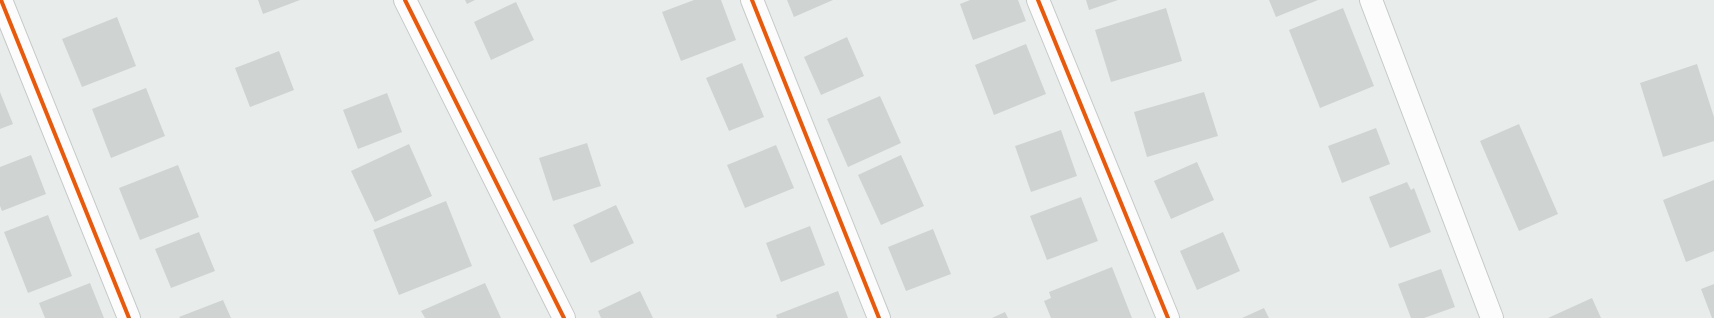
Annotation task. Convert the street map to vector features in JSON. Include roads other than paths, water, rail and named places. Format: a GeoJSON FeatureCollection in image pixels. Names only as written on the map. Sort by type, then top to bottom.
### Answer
{"type":"FeatureCollection","features":[{"type":"Feature","properties":{"kind":"street"},"geometry":{"type":"LineString","coordinates":[[1,0],[129,318]]}},
{"type":"Feature","properties":{"kind":"street"},"geometry":{"type":"LineString","coordinates":[[405,0],[564,318]]}},
{"type":"Feature","properties":{"kind":"street"},"geometry":{"type":"LineString","coordinates":[[752,0],[879,318]]}},
{"type":"Feature","properties":{"kind":"street"},"geometry":{"type":"LineString","coordinates":[[1038,0],[1168,318]]}},
{"type":"Feature","properties":{"kind":"street"},"geometry":{"type":"LineString","coordinates":[[1371,0],[1492,318]]}}]}
